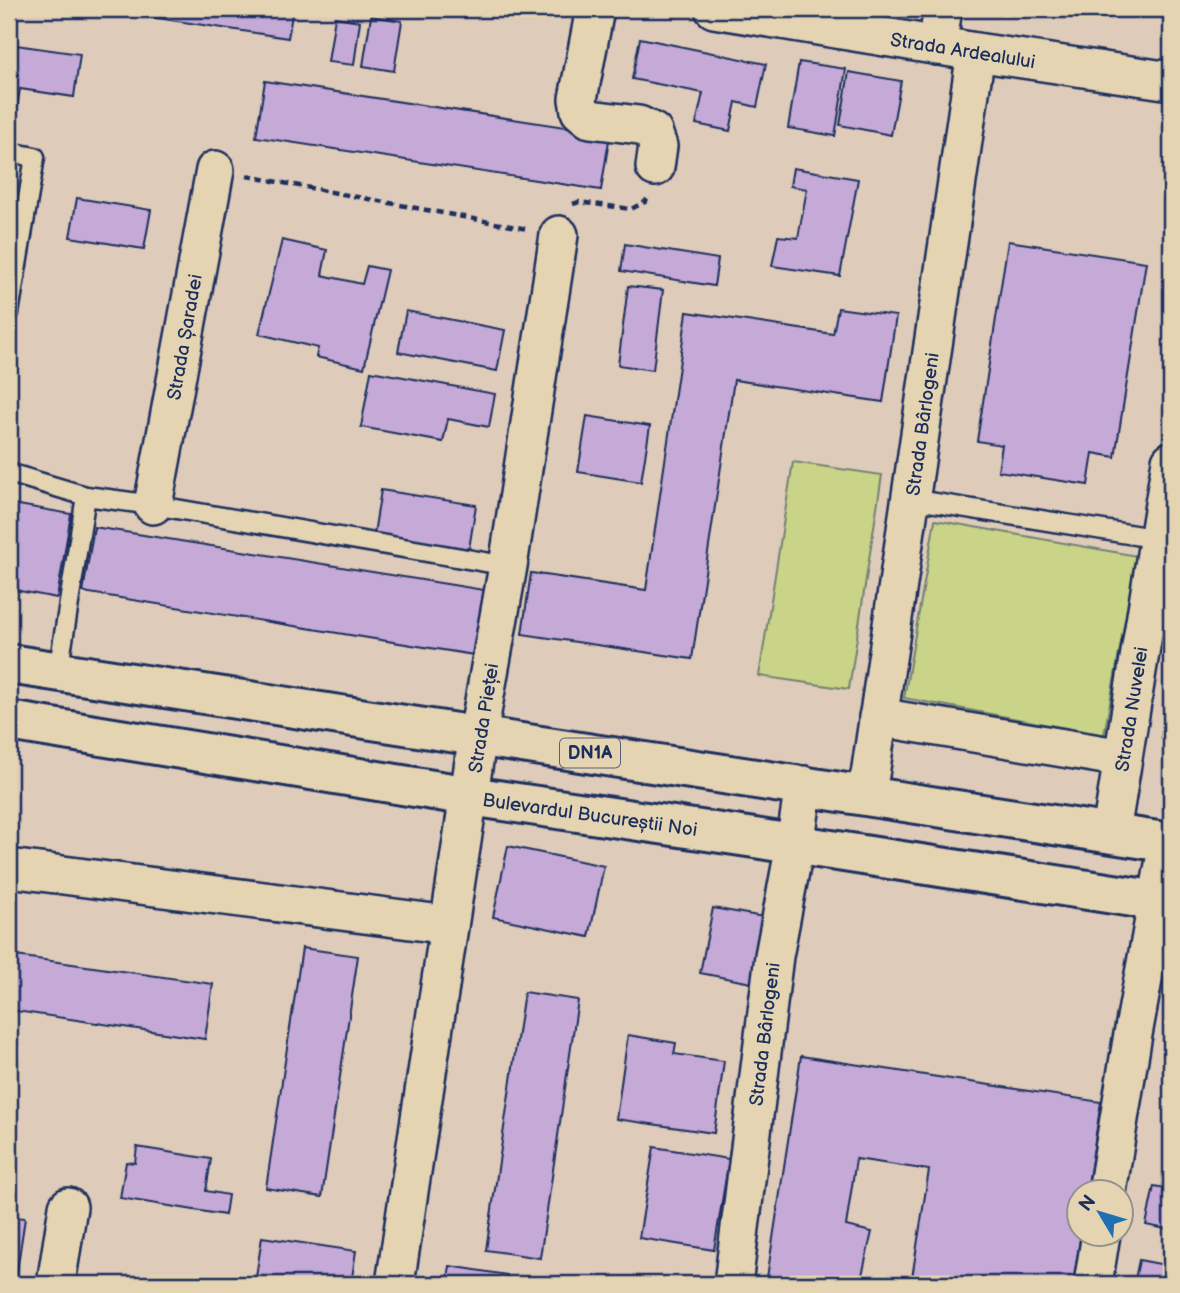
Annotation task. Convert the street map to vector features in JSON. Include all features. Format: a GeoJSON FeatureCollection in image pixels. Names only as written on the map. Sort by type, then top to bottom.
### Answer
{"type":"FeatureCollection","features":[{"type":"Feature","properties":{"kind":"main road","name":"DN1A"},"geometry":{"type":"LineString","coordinates":[[9,664],[1170,843]]}},
{"type":"Feature","properties":{"kind":"main road","name":"Bulevardul Bucureștii Noi"},"geometry":{"type":"LineString","coordinates":[[9,721],[470,796],[1165,902]]}},
{"type":"Feature","properties":{"kind":"street"},"geometry":{"type":"LineString","coordinates":[[595,9],[578,99],[580,111],[590,119],[639,125],[653,132],[658,146],[655,167]]}},
{"type":"Feature","properties":{"kind":"street","name":"Strada Ardealului"},"geometry":{"type":"LineString","coordinates":[[713,9],[1171,82]]}},
{"type":"Feature","properties":{"kind":"street"},"geometry":{"type":"LineString","coordinates":[[937,46],[943,9]]}},
{"type":"Feature","properties":{"kind":"street","name":"Strada Bârlogeni"},"geometry":{"type":"LineString","coordinates":[[863,795],[870,775],[976,52]]}},
{"type":"Feature","properties":{"kind":"street","name":"Strada Șaradei"},"geometry":{"type":"LineString","coordinates":[[153,505],[215,170]]}},
{"type":"Feature","properties":{"kind":"street","name":"Strada Pieței"},"geometry":{"type":"LineString","coordinates":[[395,1284],[478,735],[508,566],[559,235]]}},
{"type":"Feature","properties":{"kind":"street","name":"Strada Nuvelei"},"geometry":{"type":"LineString","coordinates":[[1111,832],[1171,461]]}},
{"type":"Feature","properties":{"kind":"street"},"geometry":{"type":"LineString","coordinates":[[878,717],[1123,758]]}},
{"type":"Feature","properties":{"kind":"street","name":"Strada Bârlogeni"},"geometry":{"type":"LineString","coordinates":[[733,1284],[774,956],[804,786]]}},
{"type":"Feature","properties":{"kind":"street"},"geometry":{"type":"LineString","coordinates":[[1109,1178],[1132,1040],[1165,902],[1170,843]]}},
{"type":"Feature","properties":{"kind":"street"},"geometry":{"type":"LineString","coordinates":[[9,868],[449,925]]}},
{"type":"Feature","properties":{"kind":"street"},"geometry":{"type":"LineString","coordinates":[[56,1284],[68,1207]]}},
{"type":"Feature","properties":{"kind":"street"},"geometry":{"type":"LineString","coordinates":[[1093,1284],[1099,1248]]}},
{"type":"Feature","properties":{"kind":"lane"},"geometry":{"type":"LineString","coordinates":[[9,152],[35,156],[9,313]]}},
{"type":"Feature","properties":{"kind":"lane"},"geometry":{"type":"LineString","coordinates":[[9,473],[86,496],[508,566]]}},
{"type":"Feature","properties":{"kind":"lane"},"geometry":{"type":"LineString","coordinates":[[58,672],[86,496]]}},
{"type":"Feature","properties":{"kind":"lane"},"geometry":{"type":"LineString","coordinates":[[911,499],[1159,539]]}},
{"type":"Feature","properties":{"kind":"path"},"geometry":{"type":"LineString","coordinates":[[215,170],[559,235],[563,213],[569,205],[579,202],[631,209],[645,202],[652,188],[655,167]]}},
{"type":"Feature","properties":{"kind":"green space"},"geometry":{"type":"Polygon","coordinates":[[[793,462],[882,475],[849,689],[759,676],[793,462]]]}},
{"type":"Feature","properties":{"kind":"green space"},"geometry":{"type":"Polygon","coordinates":[[[935,520],[1137,556],[1104,735],[904,698],[935,520]]]}},
{"type":"Feature","properties":{"kind":"green space"},"geometry":{"type":"Polygon","coordinates":[[[1171,675],[1171,738],[1161,737],[1171,675]]]}},
{"type":"Feature","properties":{"kind":"building"},"geometry":{"type":"Polygon","coordinates":[[[98,9],[293,9],[288,38],[98,9]]]}},
{"type":"Feature","properties":{"kind":"building"},"geometry":{"type":"Polygon","coordinates":[[[1022,9],[1048,9],[1046,15],[1022,9]]]}},
{"type":"Feature","properties":{"kind":"building"},"geometry":{"type":"Polygon","coordinates":[[[371,16],[402,21],[394,71],[363,66],[371,16]]]}},
{"type":"Feature","properties":{"kind":"building"},"geometry":{"type":"Polygon","coordinates":[[[335,17],[360,21],[354,65],[328,62],[335,17]]]}},
{"type":"Feature","properties":{"kind":"building"},"geometry":{"type":"Polygon","coordinates":[[[640,38],[766,64],[757,107],[736,102],[730,131],[696,124],[703,93],[632,79],[640,38]]]}},
{"type":"Feature","properties":{"kind":"building"},"geometry":{"type":"Polygon","coordinates":[[[9,44],[80,54],[74,97],[20,89],[17,108],[9,107],[9,44]]]}},
{"type":"Feature","properties":{"kind":"building"},"geometry":{"type":"Polygon","coordinates":[[[799,62],[846,69],[835,136],[788,128],[799,62]]]}},
{"type":"Feature","properties":{"kind":"building"},"geometry":{"type":"Polygon","coordinates":[[[849,72],[901,81],[891,135],[840,125],[849,72]]]}},
{"type":"Feature","properties":{"kind":"building"},"geometry":{"type":"Polygon","coordinates":[[[265,81],[610,134],[601,190],[256,137],[265,81]]]}},
{"type":"Feature","properties":{"kind":"building"},"geometry":{"type":"Polygon","coordinates":[[[793,168],[858,179],[840,276],[772,266],[778,236],[798,238],[807,189],[790,186],[793,168]]]}},
{"type":"Feature","properties":{"kind":"building"},"geometry":{"type":"Polygon","coordinates":[[[77,198],[151,210],[144,249],[70,237],[77,198]]]}},
{"type":"Feature","properties":{"kind":"building"},"geometry":{"type":"Polygon","coordinates":[[[282,240],[327,250],[322,275],[362,284],[367,266],[387,270],[364,368],[316,357],[318,348],[259,334],[282,240]]]}},
{"type":"Feature","properties":{"kind":"building"},"geometry":{"type":"Polygon","coordinates":[[[1008,241],[1146,262],[1115,457],[1093,453],[1088,485],[998,471],[1002,445],[977,441],[1008,241]]]}},
{"type":"Feature","properties":{"kind":"building"},"geometry":{"type":"Polygon","coordinates":[[[625,244],[718,259],[714,286],[621,271],[625,244]]]}},
{"type":"Feature","properties":{"kind":"building"},"geometry":{"type":"Polygon","coordinates":[[[628,286],[663,290],[653,370],[618,365],[628,286]]]}},
{"type":"Feature","properties":{"kind":"building"},"geometry":{"type":"Polygon","coordinates":[[[838,308],[896,316],[883,402],[734,380],[692,659],[522,634],[531,573],[646,590],[687,312],[833,334],[838,308]]]}},
{"type":"Feature","properties":{"kind":"building"},"geometry":{"type":"Polygon","coordinates":[[[406,311],[505,330],[497,371],[398,352],[406,311]]]}},
{"type":"Feature","properties":{"kind":"building"},"geometry":{"type":"Polygon","coordinates":[[[371,371],[495,394],[489,427],[448,419],[443,442],[361,427],[371,371]]]}},
{"type":"Feature","properties":{"kind":"building"},"geometry":{"type":"Polygon","coordinates":[[[587,416],[650,426],[641,482],[578,472],[587,416]]]}},
{"type":"Feature","properties":{"kind":"building"},"geometry":{"type":"Polygon","coordinates":[[[381,490],[476,505],[469,549],[374,534],[381,490]]]}},
{"type":"Feature","properties":{"kind":"building"},"geometry":{"type":"Polygon","coordinates":[[[13,504],[71,514],[57,598],[9,589],[9,525],[13,504]]]}},
{"type":"Feature","properties":{"kind":"building"},"geometry":{"type":"Polygon","coordinates":[[[94,527],[484,590],[474,655],[83,592],[94,527]]]}},
{"type":"Feature","properties":{"kind":"building"},"geometry":{"type":"Polygon","coordinates":[[[508,846],[604,866],[589,937],[493,917],[508,846]]]}},
{"type":"Feature","properties":{"kind":"building"},"geometry":{"type":"Polygon","coordinates":[[[713,908],[780,920],[767,986],[700,973],[713,908]]]}},
{"type":"Feature","properties":{"kind":"building"},"geometry":{"type":"Polygon","coordinates":[[[302,948],[358,956],[322,1197],[266,1188],[302,948]]]}},
{"type":"Feature","properties":{"kind":"building"},"geometry":{"type":"Polygon","coordinates":[[[9,955],[213,984],[205,1039],[9,1010],[9,955]]]}},
{"type":"Feature","properties":{"kind":"building"},"geometry":{"type":"Polygon","coordinates":[[[524,992],[578,1000],[540,1258],[486,1250],[524,992]]]}},
{"type":"Feature","properties":{"kind":"building"},"geometry":{"type":"Polygon","coordinates":[[[628,1035],[676,1043],[674,1054],[724,1061],[714,1133],[616,1119],[628,1035]]]}},
{"type":"Feature","properties":{"kind":"building"},"geometry":{"type":"Polygon","coordinates":[[[801,1056],[1101,1102],[1089,1178],[1064,1178],[1064,1248],[1079,1248],[1073,1284],[911,1284],[929,1170],[856,1159],[846,1226],[872,1232],[860,1284],[766,1284],[801,1056]]]}},
{"type":"Feature","properties":{"kind":"building"},"geometry":{"type":"Polygon","coordinates":[[[137,1147],[211,1159],[206,1191],[228,1195],[225,1215],[120,1198],[126,1162],[135,1163],[137,1147]]]}},
{"type":"Feature","properties":{"kind":"building"},"geometry":{"type":"Polygon","coordinates":[[[654,1147],[729,1159],[714,1250],[639,1238],[654,1147]]]}},
{"type":"Feature","properties":{"kind":"building"},"geometry":{"type":"Polygon","coordinates":[[[1154,1186],[1171,1189],[1171,1230],[1146,1225],[1154,1186]]]}},
{"type":"Feature","properties":{"kind":"building"},"geometry":{"type":"Polygon","coordinates":[[[9,1216],[25,1218],[15,1284],[9,1284],[9,1216]]]}},
{"type":"Feature","properties":{"kind":"building"},"geometry":{"type":"Polygon","coordinates":[[[262,1237],[356,1251],[351,1284],[255,1284],[262,1237]]]}},
{"type":"Feature","properties":{"kind":"building"},"geometry":{"type":"Polygon","coordinates":[[[1139,1260],[1171,1266],[1171,1284],[1134,1284],[1139,1260]]]}},
{"type":"Feature","properties":{"kind":"building"},"geometry":{"type":"Polygon","coordinates":[[[450,1266],[507,1275],[505,1284],[447,1284],[450,1266]]]}}]}
